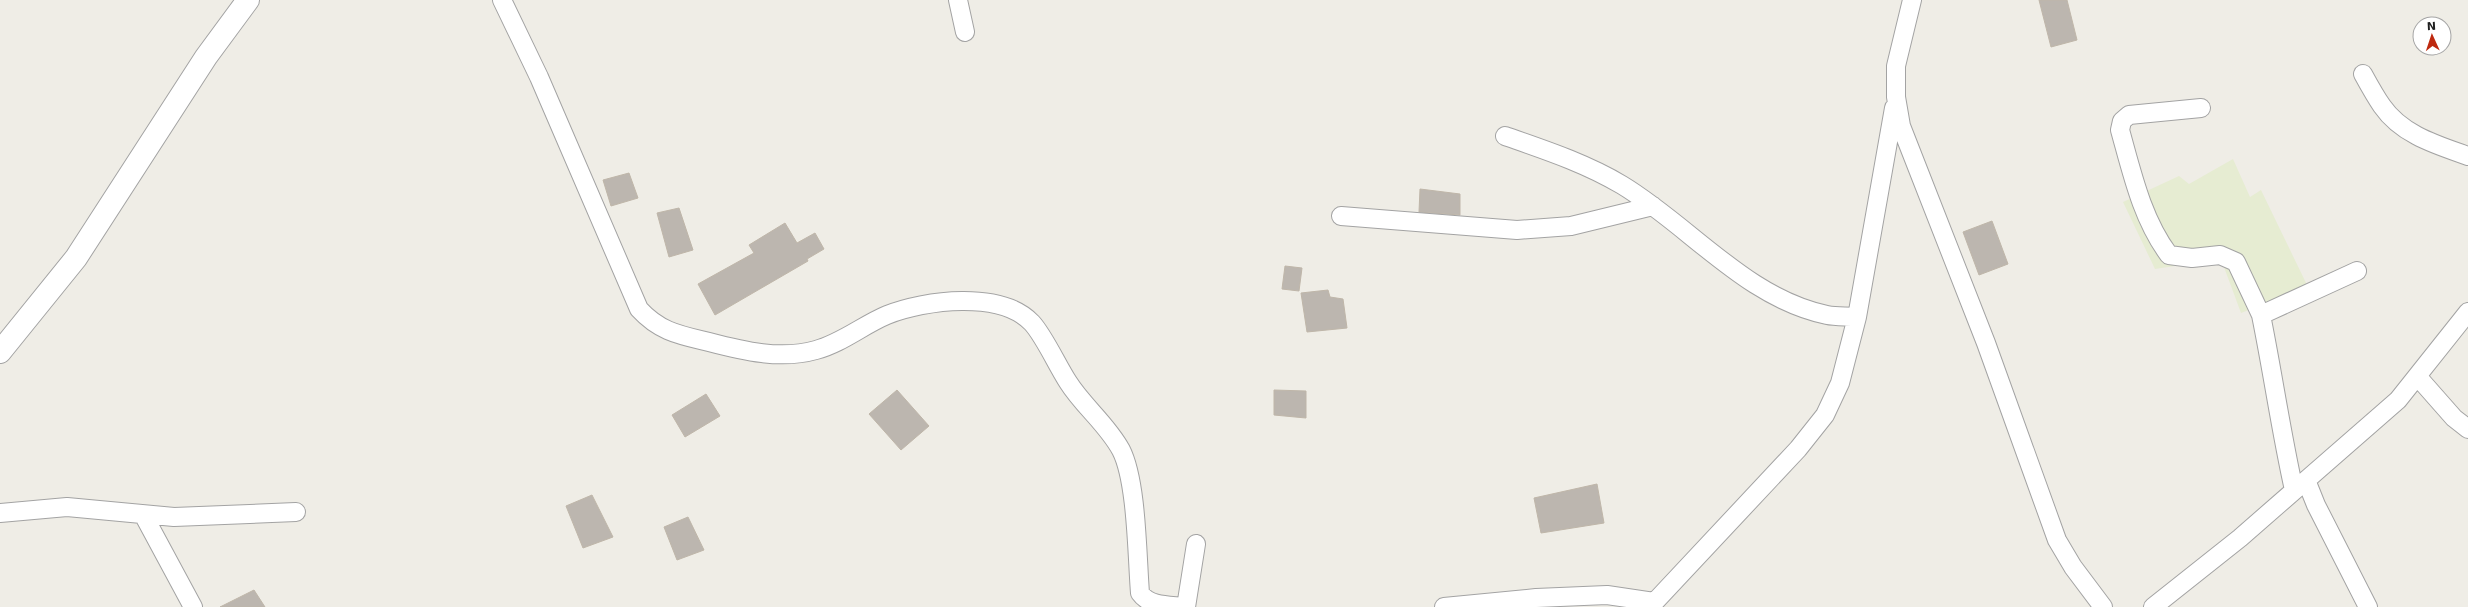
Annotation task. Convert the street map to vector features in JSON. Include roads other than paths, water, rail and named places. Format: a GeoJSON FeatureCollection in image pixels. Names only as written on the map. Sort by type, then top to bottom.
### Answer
{"type":"FeatureCollection","features":[{"type":"Feature","properties":{"kind":"street"},"geometry":{"type":"LineString","coordinates":[[0,352],[76,258],[206,57],[248,0]]}},
{"type":"Feature","properties":{"kind":"street"},"geometry":{"type":"LineString","coordinates":[[502,0],[539,77],[639,309],[652,324],[676,333],[745,352],[782,354],[815,350],[887,315],[923,304],[954,301],[981,302],[1013,310],[1032,323],[1072,388],[1105,426],[1121,451],[1129,474],[1140,592],[1145,600],[1152,604],[1186,607],[1196,544]]}},
{"type":"Feature","properties":{"kind":"street"},"geometry":{"type":"LineString","coordinates":[[958,0],[965,32]]}},
{"type":"Feature","properties":{"kind":"street"},"geometry":{"type":"LineString","coordinates":[[1912,0],[1896,66],[1896,97],[1901,126],[1986,343],[2057,540],[2073,567],[2104,607]]}},
{"type":"Feature","properties":{"kind":"street"},"geometry":{"type":"LineString","coordinates":[[2363,74],[2383,107],[2402,126],[2424,141],[2468,156]]}},
{"type":"Feature","properties":{"kind":"street"},"geometry":{"type":"LineString","coordinates":[[1444,607],[1536,598],[1607,595],[1657,603],[1769,483],[1824,415],[1840,383],[1857,317],[1896,97]]}},
{"type":"Feature","properties":{"kind":"street"},"geometry":{"type":"LineString","coordinates":[[2202,108],[2129,115],[2122,121],[2120,130],[2128,158],[2156,237],[2170,255],[2192,258],[2220,255],[2236,262],[2261,315],[2275,388],[2280,425],[2300,485],[2316,505],[2368,607]]}},
{"type":"Feature","properties":{"kind":"street"},"geometry":{"type":"LineString","coordinates":[[1505,136],[1584,164],[1653,206],[1693,238],[1765,291],[1807,310],[1828,316],[1857,317]]}},
{"type":"Feature","properties":{"kind":"street"},"geometry":{"type":"LineString","coordinates":[[1341,216],[1517,230],[1571,226],[1653,206]]}},
{"type":"Feature","properties":{"kind":"street"},"geometry":{"type":"LineString","coordinates":[[2261,315],[2358,271]]}},
{"type":"Feature","properties":{"kind":"street"},"geometry":{"type":"LineString","coordinates":[[2153,607],[2240,538],[2398,400],[2468,312]]}},
{"type":"Feature","properties":{"kind":"street"},"geometry":{"type":"LineString","coordinates":[[2417,376],[2454,418],[2468,429]]}},
{"type":"Feature","properties":{"kind":"street"},"geometry":{"type":"LineString","coordinates":[[0,513],[67,507],[112,510],[144,516],[174,517],[296,512]]}},
{"type":"Feature","properties":{"kind":"street"},"geometry":{"type":"LineString","coordinates":[[144,516],[193,607]]}}]}
